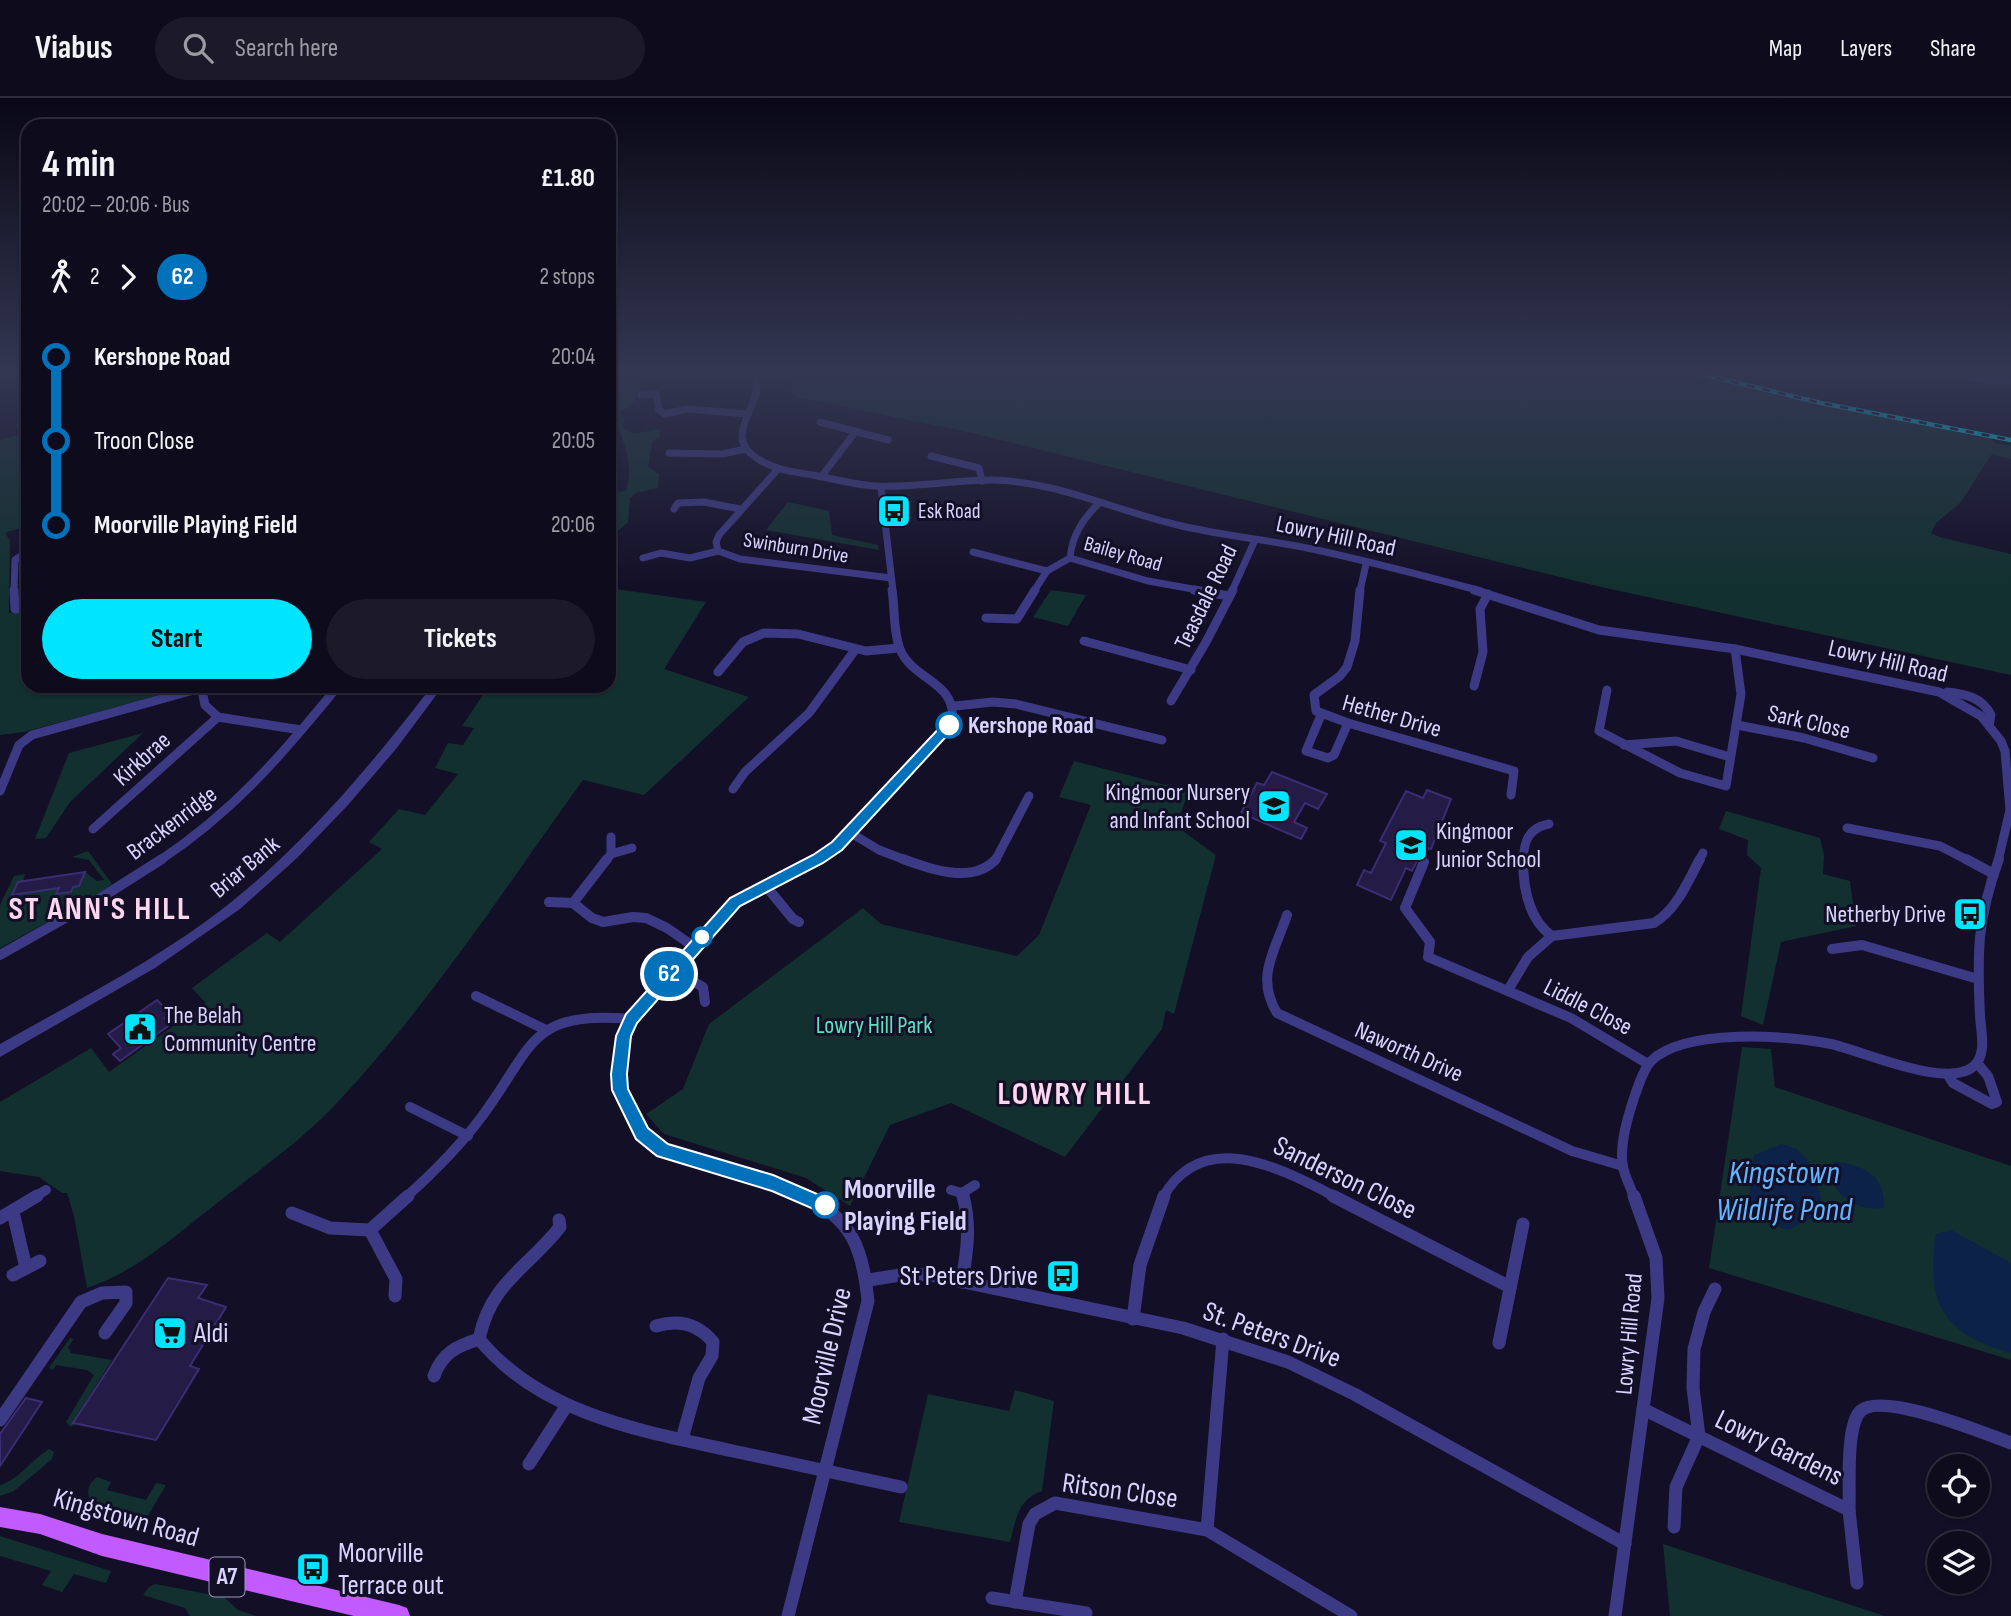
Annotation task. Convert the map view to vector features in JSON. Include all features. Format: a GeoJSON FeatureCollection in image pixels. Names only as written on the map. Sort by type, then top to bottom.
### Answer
{"type":"FeatureCollection","features":[{"type":"Feature","properties":{"kind":"main road","name":"Kingstown Road"},"geometry":{"type":"LineString","coordinates":[[0,1517],[40,1524],[102,1545],[398,1616]]}},
{"type":"Feature","properties":{"kind":"street"},"geometry":{"type":"LineString","coordinates":[[669,453],[678,458],[722,454],[746,449],[745,445]]}},
{"type":"Feature","properties":{"kind":"street"},"geometry":{"type":"LineString","coordinates":[[821,477],[845,445]]}},
{"type":"Feature","properties":{"kind":"street","name":"Lowry Hill Road"},"geometry":{"type":"LineString","coordinates":[[746,449],[778,469],[881,487],[982,481],[1026,483],[1068,492],[1180,526],[1311,549],[1488,594],[1599,630],[1735,649],[1939,692],[1971,708],[1989,726],[2001,741],[2009,774],[2010,810],[2002,851],[1985,897],[1979,927],[1978,979],[1982,1051],[1977,1063]]}},
{"type":"Feature","properties":{"kind":"street"},"geometry":{"type":"LineString","coordinates":[[931,456],[979,468],[982,481]]}},
{"type":"Feature","properties":{"kind":"street","name":"Swinburn Drive"},"geometry":{"type":"LineString","coordinates":[[778,469],[719,535],[716,542],[718,551],[740,559],[869,578],[891,578]]}},
{"type":"Feature","properties":{"kind":"street"},"geometry":{"type":"LineString","coordinates":[[881,487],[900,648],[910,666],[946,692],[955,706],[993,702],[1016,704],[1162,740]]}},
{"type":"Feature","properties":{"kind":"street"},"geometry":{"type":"LineString","coordinates":[[674,504],[704,502],[740,509]]}},
{"type":"Feature","properties":{"kind":"street","name":"Bailey Road"},"geometry":{"type":"LineString","coordinates":[[1099,503],[1081,523],[1070,549],[1070,558],[1148,581],[1229,596]]}},
{"type":"Feature","properties":{"kind":"street","name":"Teasdale Road"},"geometry":{"type":"LineString","coordinates":[[1171,701],[1223,612],[1255,540]]}},
{"type":"Feature","properties":{"kind":"street"},"geometry":{"type":"LineString","coordinates":[[642,548],[690,558],[718,551]]}},
{"type":"Feature","properties":{"kind":"street"},"geometry":{"type":"LineString","coordinates":[[973,552],[1047,571]]}},
{"type":"Feature","properties":{"kind":"street"},"geometry":{"type":"LineString","coordinates":[[643,558],[661,553]]}},
{"type":"Feature","properties":{"kind":"street"},"geometry":{"type":"LineString","coordinates":[[21,556],[15,560],[15,608],[21,608]]}},
{"type":"Feature","properties":{"kind":"street"},"geometry":{"type":"LineString","coordinates":[[986,618],[1017,619],[1047,571],[1070,558]]}},
{"type":"Feature","properties":{"kind":"street","name":"Hether Drive"},"geometry":{"type":"LineString","coordinates":[[1366,564],[1361,580],[1359,622],[1347,667],[1339,678],[1314,695],[1314,705],[1321,715],[1514,771],[1511,795]]}},
{"type":"Feature","properties":{"kind":"street"},"geometry":{"type":"LineString","coordinates":[[1474,686],[1483,652],[1480,609],[1488,594]]}},
{"type":"Feature","properties":{"kind":"street"},"geometry":{"type":"LineString","coordinates":[[718,673],[743,642],[764,633],[798,634],[855,650],[900,648]]}},
{"type":"Feature","properties":{"kind":"street","name":"Teasdale Road"},"geometry":{"type":"LineString","coordinates":[[1084,641],[1191,670]]}},
{"type":"Feature","properties":{"kind":"street","name":"Sark Close"},"geometry":{"type":"LineString","coordinates":[[1607,690],[1599,731],[1623,745],[1704,782],[1726,786],[1741,694],[1735,649]]}},
{"type":"Feature","properties":{"kind":"street"},"geometry":{"type":"LineString","coordinates":[[733,789],[745,772],[809,713],[855,650]]}},
{"type":"Feature","properties":{"kind":"street"},"geometry":{"type":"LineString","coordinates":[[0,791],[19,745],[32,735],[180,693]]}},
{"type":"Feature","properties":{"kind":"street"},"geometry":{"type":"LineString","coordinates":[[202,693],[205,705],[218,717],[301,730]]}},
{"type":"Feature","properties":{"kind":"street","name":"Brackenridge"},"geometry":{"type":"LineString","coordinates":[[0,955],[96,901],[195,836],[254,785],[332,693]]}},
{"type":"Feature","properties":{"kind":"street","name":"Briar Bank"},"geometry":{"type":"LineString","coordinates":[[0,1051],[165,955],[235,905],[336,813],[432,693]]}},
{"type":"Feature","properties":{"kind":"street","name":"Moorville Drive"},"geometry":{"type":"LineString","coordinates":[[788,1616],[868,1301],[869,1280],[855,1238],[846,1223],[825,1206],[773,1184],[663,1150],[642,1134],[620,1090],[620,1052],[631,1019],[693,946],[735,902],[818,859],[851,833],[949,725],[955,706]]}},
{"type":"Feature","properties":{"kind":"street"},"geometry":{"type":"LineString","coordinates":[[1321,715],[1306,751],[1328,758],[1334,755],[1348,723]]}},
{"type":"Feature","properties":{"kind":"street","name":"Kirkbrae"},"geometry":{"type":"LineString","coordinates":[[93,829],[218,717]]}},
{"type":"Feature","properties":{"kind":"street","name":"Sark Close"},"geometry":{"type":"LineString","coordinates":[[1737,725],[1804,738],[1873,758]]}},
{"type":"Feature","properties":{"kind":"street"},"geometry":{"type":"LineString","coordinates":[[1623,745],[1663,742],[1687,744],[1730,757]]}},
{"type":"Feature","properties":{"kind":"street"},"geometry":{"type":"LineString","coordinates":[[1663,742],[1660,753],[1665,764]]}},
{"type":"Feature","properties":{"kind":"street"},"geometry":{"type":"LineString","coordinates":[[851,833],[905,862],[955,871],[977,871],[994,862],[1029,796]]}},
{"type":"Feature","properties":{"kind":"street","name":"Liddle Close"},"geometry":{"type":"LineString","coordinates":[[1541,823],[1529,834],[1523,856],[1523,871],[1533,915],[1539,927],[1552,936]]}},
{"type":"Feature","properties":{"kind":"street"},"geometry":{"type":"LineString","coordinates":[[1847,828],[1940,846],[1994,874]]}},
{"type":"Feature","properties":{"kind":"street"},"geometry":{"type":"LineString","coordinates":[[611,837],[611,854]]}},
{"type":"Feature","properties":{"kind":"street"},"geometry":{"type":"LineString","coordinates":[[573,903],[611,854],[632,848]]}},
{"type":"Feature","properties":{"kind":"street","name":"Liddle Close"},"geometry":{"type":"LineString","coordinates":[[1508,990],[1528,957],[1552,936],[1654,923],[1664,919],[1674,909],[1703,853]]}},
{"type":"Feature","properties":{"kind":"street","name":"Liddle Close"},"geometry":{"type":"LineString","coordinates":[[1424,862],[1405,908],[1430,942],[1428,957],[1571,1018],[1648,1064]]}},
{"type":"Feature","properties":{"kind":"street"},"geometry":{"type":"LineString","coordinates":[[765,885],[793,919],[799,922]]}},
{"type":"Feature","properties":{"kind":"street"},"geometry":{"type":"LineString","coordinates":[[550,902],[573,903],[598,922],[608,923],[638,917],[649,920],[693,946]]}},
{"type":"Feature","properties":{"kind":"street","name":"Naworth Drive"},"geometry":{"type":"LineString","coordinates":[[1287,915],[1277,938],[1266,981],[1268,1002],[1278,1013],[1572,1151],[1623,1166]]}},
{"type":"Feature","properties":{"kind":"street"},"geometry":{"type":"LineString","coordinates":[[1832,949],[1862,945],[1978,979]]}},
{"type":"Feature","properties":{"kind":"street"},"geometry":{"type":"LineString","coordinates":[[673,970],[703,987],[705,1002]]}},
{"type":"Feature","properties":{"kind":"street"},"geometry":{"type":"LineString","coordinates":[[476,996],[546,1030]]}},
{"type":"Feature","properties":{"kind":"street"},"geometry":{"type":"LineString","coordinates":[[292,1213],[319,1226],[341,1230],[370,1230],[468,1136],[490,1107],[517,1058],[546,1030],[583,1017],[631,1019]]}},
{"type":"Feature","properties":{"kind":"street"},"geometry":{"type":"LineString","coordinates":[[1648,1064],[1673,1048],[1699,1041],[1772,1036],[1830,1044],[1924,1072],[1948,1075],[1968,1070],[1977,1063],[1986,1070],[1997,1102],[1992,1104],[1953,1083],[1948,1075]]}},
{"type":"Feature","properties":{"kind":"street","name":"Lowry Hill Road"},"geometry":{"type":"LineString","coordinates":[[1615,1616],[1658,1298],[1656,1258],[1623,1166],[1627,1119],[1648,1064]]}},
{"type":"Feature","properties":{"kind":"street"},"geometry":{"type":"LineString","coordinates":[[410,1107],[468,1136]]}},
{"type":"Feature","properties":{"kind":"street","name":"Sanderson Close"},"geometry":{"type":"LineString","coordinates":[[1133,1319],[1141,1258],[1158,1207],[1168,1188],[1194,1166],[1224,1157],[1244,1158],[1281,1169],[1510,1287]]}},
{"type":"Feature","properties":{"kind":"street"},"geometry":{"type":"LineString","coordinates":[[962,1282],[969,1220],[956,1191],[975,1185]]}},
{"type":"Feature","properties":{"kind":"street"},"geometry":{"type":"LineString","coordinates":[[0,1218],[46,1189]]}},
{"type":"Feature","properties":{"kind":"street"},"geometry":{"type":"LineString","coordinates":[[13,1212],[26,1268]]}},
{"type":"Feature","properties":{"kind":"street"},"geometry":{"type":"LineString","coordinates":[[559,1220],[560,1227],[555,1234],[494,1295],[485,1309],[479,1339],[482,1346],[512,1371],[567,1405],[620,1426],[901,1487]]}},
{"type":"Feature","properties":{"kind":"street"},"geometry":{"type":"LineString","coordinates":[[1499,1343],[1523,1224]]}},
{"type":"Feature","properties":{"kind":"street"},"geometry":{"type":"LineString","coordinates":[[370,1230],[396,1279],[394,1296]]}},
{"type":"Feature","properties":{"kind":"street"},"geometry":{"type":"LineString","coordinates":[[13,1275],[40,1261]]}},
{"type":"Feature","properties":{"kind":"street","name":"St. Peters Drive"},"geometry":{"type":"LineString","coordinates":[[869,1280],[906,1273],[930,1275],[1223,1339],[1320,1376],[1625,1544]]}},
{"type":"Feature","properties":{"kind":"street"},"geometry":{"type":"LineString","coordinates":[[1674,1527],[1672,1506],[1680,1475],[1696,1450],[1699,1436],[1699,1420],[1692,1389],[1695,1336],[1714,1289]]}},
{"type":"Feature","properties":{"kind":"street"},"geometry":{"type":"LineString","coordinates":[[0,1420],[82,1302],[87,1298],[115,1291],[125,1292],[126,1303],[105,1333]]}},
{"type":"Feature","properties":{"kind":"street"},"geometry":{"type":"LineString","coordinates":[[656,1326],[670,1322],[697,1326],[713,1342],[712,1356],[699,1378],[682,1439]]}},
{"type":"Feature","properties":{"kind":"street"},"geometry":{"type":"LineString","coordinates":[[434,1376],[441,1357],[449,1349],[479,1339]]}},
{"type":"Feature","properties":{"kind":"street","name":"Ritson Close"},"geometry":{"type":"LineString","coordinates":[[1208,1530],[1223,1339]]}},
{"type":"Feature","properties":{"kind":"street"},"geometry":{"type":"LineString","coordinates":[[529,1464],[567,1405]]}},
{"type":"Feature","properties":{"kind":"street","name":"Lowry Gardens"},"geometry":{"type":"LineString","coordinates":[[1643,1409],[1849,1510],[1854,1432],[1858,1415],[1863,1408],[1877,1405],[1899,1408],[2011,1443]]}},
{"type":"Feature","properties":{"kind":"street","name":"Ritson Close"},"geometry":{"type":"LineString","coordinates":[[1015,1602],[1029,1524],[1035,1514],[1055,1503],[1208,1530],[1351,1616]]}},
{"type":"Feature","properties":{"kind":"street"},"geometry":{"type":"LineString","coordinates":[[1849,1510],[1857,1583]]}},
{"type":"Feature","properties":{"kind":"street"},"geometry":{"type":"LineString","coordinates":[[992,1598],[1086,1613]]}},
{"type":"Feature","properties":{"kind":"green space"},"geometry":{"type":"Polygon","coordinates":[[[0,445],[21,445],[21,528],[7,532],[6,535],[10,540],[9,613],[21,610],[21,693],[168,693],[24,732],[0,735],[0,445]]]}},
{"type":"Feature","properties":{"kind":"green space"},"geometry":{"type":"Polygon","coordinates":[[[624,445],[652,445],[648,467],[659,474],[658,488],[636,493],[630,498],[628,522],[616,532],[616,492],[626,491],[629,479],[624,445]]]}},
{"type":"Feature","properties":{"kind":"green space"},"geometry":{"type":"Polygon","coordinates":[[[1020,445],[2011,446],[2011,459],[1991,455],[1961,502],[1936,523],[1931,533],[2011,554],[2011,675],[1601,587],[1020,445]]]}},
{"type":"Feature","properties":{"kind":"green space"},"geometry":{"type":"Polygon","coordinates":[[[788,502],[829,511],[832,535],[878,545],[879,550],[766,530],[788,502]]]}},
{"type":"Feature","properties":{"kind":"green space"},"geometry":{"type":"Polygon","coordinates":[[[616,589],[706,602],[664,669],[749,697],[644,795],[583,780],[433,989],[334,1106],[290,1146],[152,1254],[121,1273],[87,1288],[74,1216],[67,1193],[62,1193],[39,1177],[0,1171],[0,1102],[91,1048],[109,1072],[206,1003],[192,988],[267,933],[280,942],[382,849],[369,842],[399,809],[425,815],[458,774],[435,768],[448,743],[463,745],[474,728],[462,726],[484,693],[616,693],[616,589]]]}},
{"type":"Feature","properties":{"kind":"green space"},"geometry":{"type":"Polygon","coordinates":[[[1051,590],[1086,595],[1068,626],[1033,617],[1051,590]]]}},
{"type":"Feature","properties":{"kind":"green space"},"geometry":{"type":"Polygon","coordinates":[[[143,733],[70,802],[46,838],[35,839],[69,753],[143,733]]]}},
{"type":"Feature","properties":{"kind":"green space","name":"Lowry Hill Park"},"geometry":{"type":"Polygon","coordinates":[[[1074,761],[1189,791],[1176,826],[1216,855],[1174,1014],[1166,1010],[1162,1029],[1065,1157],[951,1103],[890,1125],[850,1206],[806,1178],[664,1134],[646,1114],[683,1089],[709,1024],[863,908],[881,924],[1017,956],[1039,935],[1091,805],[1059,797],[1074,761]]]}},
{"type":"Feature","properties":{"kind":"green space"},"geometry":{"type":"Polygon","coordinates":[[[1726,811],[1820,838],[1824,855],[1823,874],[1850,881],[1856,926],[1781,942],[1763,1025],[1741,1016],[1761,868],[1747,855],[1748,840],[1719,829],[1726,811]]]}},
{"type":"Feature","properties":{"kind":"green space"},"geometry":{"type":"Polygon","coordinates":[[[88,851],[112,884],[97,895],[0,948],[0,905],[14,876],[25,874],[23,881],[17,882],[12,895],[59,888],[57,894],[71,892],[73,887],[79,885],[85,872],[97,881],[104,880],[89,860],[72,857],[88,851]]]}},
{"type":"Feature","properties":{"kind":"green space"},"geometry":{"type":"Polygon","coordinates":[[[1742,1047],[1771,1049],[1775,1087],[2011,1166],[2011,1360],[1709,1268],[1742,1047]]]}},
{"type":"Feature","properties":{"kind":"green space"},"geometry":{"type":"Polygon","coordinates":[[[70,1338],[74,1339],[68,1347],[71,1353],[112,1360],[73,1422],[76,1423],[71,1427],[66,1422],[94,1375],[87,1370],[56,1365],[53,1370],[49,1368],[70,1338]]]}},
{"type":"Feature","properties":{"kind":"green space"},"geometry":{"type":"Polygon","coordinates":[[[1015,1390],[1054,1401],[1042,1491],[1028,1499],[1019,1511],[1010,1542],[899,1522],[928,1394],[1009,1411],[1015,1390]]]}},
{"type":"Feature","properties":{"kind":"green space"},"geometry":{"type":"Polygon","coordinates":[[[49,1449],[54,1452],[52,1459],[14,1491],[0,1496],[0,1485],[14,1478],[49,1449]]]}},
{"type":"Feature","properties":{"kind":"green space"},"geometry":{"type":"Polygon","coordinates":[[[97,1477],[111,1482],[107,1490],[146,1500],[156,1483],[166,1485],[142,1526],[91,1504],[88,1489],[97,1477]]]}},
{"type":"Feature","properties":{"kind":"green space"},"geometry":{"type":"Polygon","coordinates":[[[0,1536],[111,1571],[106,1583],[74,1574],[62,1592],[42,1585],[51,1571],[0,1556],[0,1536]]]}},
{"type":"Feature","properties":{"kind":"green space"},"geometry":{"type":"Polygon","coordinates":[[[1663,1544],[1885,1616],[1670,1616],[1663,1544]]]}},
{"type":"Feature","properties":{"kind":"green space"},"geometry":{"type":"Polygon","coordinates":[[[155,1584],[224,1597],[238,1610],[256,1616],[190,1616],[185,1608],[143,1595],[155,1584]]]}},
{"type":"Feature","properties":{"kind":"water","name":"Kingstown Wildlife Pond"},"geometry":{"type":"Polygon","coordinates":[[[1781,1144],[1797,1149],[1808,1161],[1821,1197],[1814,1217],[1788,1230],[1763,1218],[1756,1211],[1750,1193],[1754,1155],[1781,1144]]]}},
{"type":"Feature","properties":{"kind":"water"},"geometry":{"type":"Polygon","coordinates":[[[1834,1161],[1855,1166],[1871,1174],[1881,1187],[1884,1208],[1863,1207],[1845,1198],[1833,1182],[1834,1161]]]}},
{"type":"Feature","properties":{"kind":"water"},"geometry":{"type":"Polygon","coordinates":[[[1951,1230],[2011,1263],[2011,1353],[1968,1336],[1954,1325],[1944,1312],[1937,1297],[1933,1258],[1936,1234],[1951,1230]]]}},
{"type":"Feature","properties":{"kind":"building","name":"Kingmoor Nursery and Infant School"},"geometry":{"type":"Polygon","coordinates":[[[1272,772],[1327,794],[1318,809],[1305,803],[1294,822],[1307,828],[1301,839],[1241,813],[1257,783],[1264,785],[1272,772]]]}},
{"type":"Feature","properties":{"kind":"building","name":"Kingmoor Junior School"},"geometry":{"type":"Polygon","coordinates":[[[1427,790],[1451,799],[1431,849],[1428,848],[1426,854],[1421,853],[1412,871],[1406,868],[1391,900],[1357,885],[1364,870],[1371,873],[1386,843],[1380,841],[1406,791],[1423,798],[1427,790]]]}},
{"type":"Feature","properties":{"kind":"building"},"geometry":{"type":"Polygon","coordinates":[[[85,872],[79,886],[73,887],[71,892],[56,894],[59,888],[12,895],[18,882],[85,872]]]}},
{"type":"Feature","properties":{"kind":"building","name":"The Belah Community Centre"},"geometry":{"type":"Polygon","coordinates":[[[157,1000],[171,1014],[165,1018],[171,1024],[120,1061],[113,1054],[121,1048],[108,1034],[157,1000]]]}},
{"type":"Feature","properties":{"kind":"building","name":"Aldi"},"geometry":{"type":"Polygon","coordinates":[[[168,1278],[207,1285],[198,1298],[226,1307],[190,1366],[199,1369],[156,1440],[73,1423],[168,1278]]]}},
{"type":"Feature","properties":{"kind":"building"},"geometry":{"type":"Polygon","coordinates":[[[26,1398],[42,1402],[0,1466],[0,1434],[26,1398]]]}},
{"type":"Feature","properties":{"kind":"bus line","name":"62"},"geometry":{"type":"LineString","coordinates":[[825,1205],[773,1184],[710,1167],[663,1150],[642,1134],[620,1090],[620,1052],[624,1036],[631,1019],[693,946],[735,902],[818,859],[837,846],[949,725]]}},
{"type":"Feature","properties":{"kind":"place","name":"Esk Road"},"geometry":{"type":"Point","coordinates":[894,511]}},
{"type":"Feature","properties":{"kind":"place","name":"Kershope Road"},"geometry":{"type":"Point","coordinates":[949,725]}},
{"type":"Feature","properties":{"kind":"place","name":"Kingmoor Nursery and Infant School"},"geometry":{"type":"Point","coordinates":[1274,806]}},
{"type":"Feature","properties":{"kind":"place","name":"Kingmoor Junior School"},"geometry":{"type":"Point","coordinates":[1411,845]}},
{"type":"Feature","properties":{"kind":"place","name":"Netherby Drive"},"geometry":{"type":"Point","coordinates":[1970,914]}},
{"type":"Feature","properties":{"kind":"place","name":"The Belah Community Centre"},"geometry":{"type":"Point","coordinates":[140,1029]}},
{"type":"Feature","properties":{"kind":"place","name":"Moorville Playing Field"},"geometry":{"type":"Point","coordinates":[825,1205]}},
{"type":"Feature","properties":{"kind":"place","name":"St Peters Drive"},"geometry":{"type":"Point","coordinates":[1063,1276]}},
{"type":"Feature","properties":{"kind":"place","name":"Aldi"},"geometry":{"type":"Point","coordinates":[170,1333]}},
{"type":"Feature","properties":{"kind":"place","name":"Moorville Terrace out"},"geometry":{"type":"Point","coordinates":[313,1569]}},
{"type":"Feature","properties":{"kind":"district","name":"ST ANN'S HILL"},"geometry":{"type":"Point","coordinates":[100,909]}},
{"type":"Feature","properties":{"kind":"district","name":"LOWRY HILL"},"geometry":{"type":"Point","coordinates":[1075,1094]}}]}
